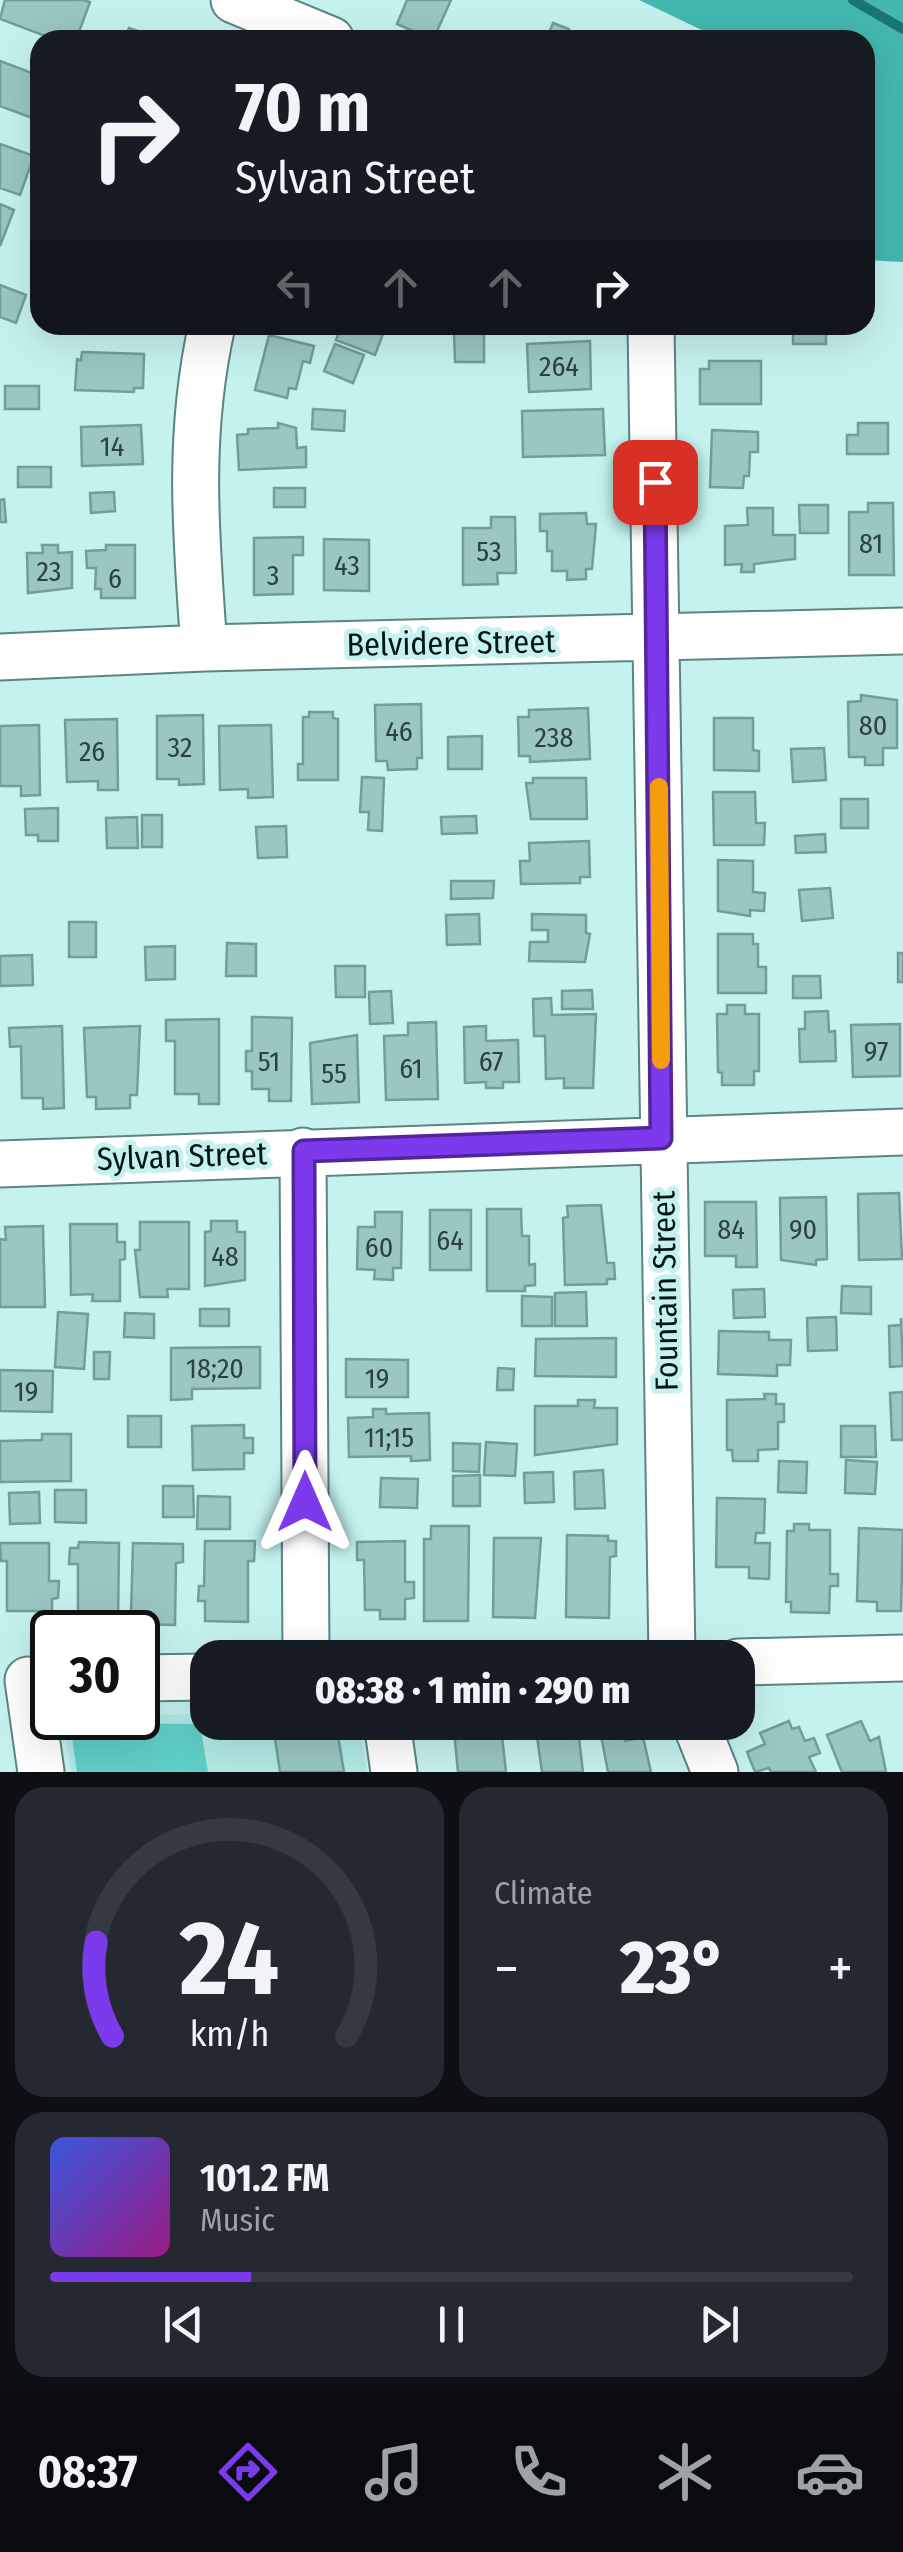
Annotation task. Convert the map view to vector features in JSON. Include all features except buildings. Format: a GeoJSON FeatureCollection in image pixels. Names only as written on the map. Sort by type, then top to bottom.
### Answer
{"type":"FeatureCollection","features":[{"type":"Feature","properties":{"kind":"street"},"geometry":{"type":"LineString","coordinates":[[234,0],[303,30]]}},
{"type":"Feature","properties":{"kind":"street"},"geometry":{"type":"LineString","coordinates":[[204,648],[192,476],[211,335]]}},
{"type":"Feature","properties":{"kind":"street","name":"Fountain Street"},"geometry":{"type":"LineString","coordinates":[[651,335],[672,1640]]}},
{"type":"Feature","properties":{"kind":"street","name":"Belvidere Street"},"geometry":{"type":"LineString","coordinates":[[0,657],[204,648],[903,631]]}},
{"type":"Feature","properties":{"kind":"street","name":"Sylvan Street"},"geometry":{"type":"LineString","coordinates":[[0,1164],[903,1132]]}},
{"type":"Feature","properties":{"kind":"street"},"geometry":{"type":"LineString","coordinates":[[304,1151],[306,1640]]}},
{"type":"Feature","properties":{"kind":"street"},"geometry":{"type":"LineString","coordinates":[[755,1662],[903,1658]]}},
{"type":"Feature","properties":{"kind":"street"},"geometry":{"type":"LineString","coordinates":[[160,1678],[190,1678]]}},
{"type":"Feature","properties":{"kind":"street"},"geometry":{"type":"LineString","coordinates":[[27,1680],[41,1772]]}},
{"type":"Feature","properties":{"kind":"street"},"geometry":{"type":"LineString","coordinates":[[390,1740],[394,1772]]}},
{"type":"Feature","properties":{"kind":"street"},"geometry":{"type":"LineString","coordinates":[[703,1740],[715,1772]]}},
{"type":"Feature","properties":{"kind":"shaded area"},"geometry":{"type":"Polygon","coordinates":[[[639,0],[903,0],[903,262],[875,261],[875,30],[702,30],[639,0]]]}},
{"type":"Feature","properties":{"kind":"shaded area"},"geometry":{"type":"Polygon","coordinates":[[[190,1714],[190,1740],[362,1740],[367,1772],[71,1772],[66,1740],[160,1740],[160,1715],[190,1714]]]}},
{"type":"Feature","properties":{"kind":"shaded area"},"geometry":{"type":"Polygon","coordinates":[[[160,1724],[190,1724],[190,1740],[203,1740],[208,1772],[77,1772],[72,1740],[160,1740],[160,1724]]]}},
{"type":"Feature","properties":{"kind":"waterway"},"geometry":{"type":"LineString","coordinates":[[853,0],[903,29]]}},
{"type":"Feature","properties":{"kind":"slow traffic"},"geometry":{"type":"LineString","coordinates":[[659,787],[661,1060]]}},
{"type":"Feature","properties":{"kind":"route"},"geometry":{"type":"LineString","coordinates":[[305,1502],[304,1151],[661,1138],[655,482]]}}]}
